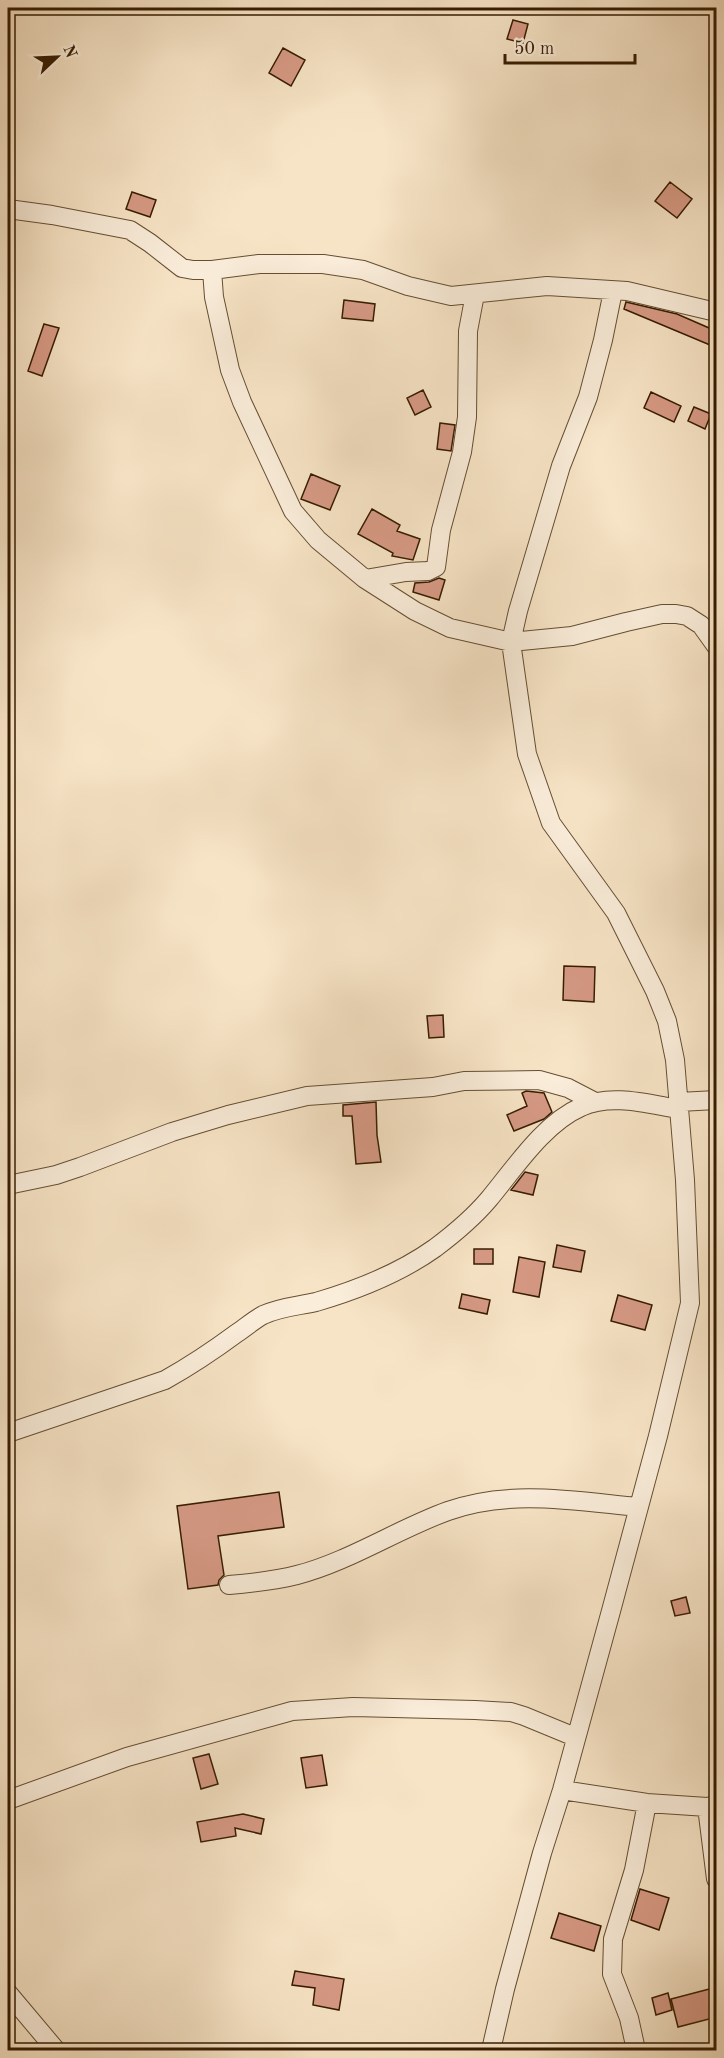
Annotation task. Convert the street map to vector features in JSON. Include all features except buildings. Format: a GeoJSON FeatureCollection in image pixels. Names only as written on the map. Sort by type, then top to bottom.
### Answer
{"type":"FeatureCollection","features":[{"type":"Feature","properties":{"kind":"street"},"geometry":{"type":"LineString","coordinates":[[8,210],[52,215],[130,230],[182,268],[193,270],[260,264],[323,264],[363,270],[434,293],[451,296],[547,286],[627,291],[717,312]]}},
{"type":"Feature","properties":{"kind":"street"},"geometry":{"type":"LineString","coordinates":[[212,270],[214,297],[230,370],[242,402],[293,511],[318,540],[366,579],[415,611],[450,628],[511,642],[572,636],[662,614],[676,614],[687,616],[701,626],[717,646]]}},
{"type":"Feature","properties":{"kind":"street"},"geometry":{"type":"LineString","coordinates":[[491,2050],[505,1989],[562,1790],[690,1304],[685,1180],[679,1106],[675,1060],[667,1021],[655,991],[616,913],[550,824],[527,754],[511,642],[561,466],[588,397],[613,291]]}},
{"type":"Feature","properties":{"kind":"street"},"geometry":{"type":"LineString","coordinates":[[366,579],[406,572],[429,572],[436,567],[441,530],[462,452],[467,417],[468,331],[475,294]]}},
{"type":"Feature","properties":{"kind":"street"},"geometry":{"type":"LineString","coordinates":[[8,1185],[64,1172],[172,1132],[228,1115],[307,1096],[433,1087],[464,1081],[539,1080],[568,1088],[596,1102]]}},
{"type":"Feature","properties":{"kind":"street"},"geometry":{"type":"LineString","coordinates":[[8,1432],[165,1380],[264,1315],[354,1290],[397,1271],[433,1249],[467,1224],[508,1173],[552,1128],[581,1106],[603,1100],[679,1106],[717,1100]]}},
{"type":"Feature","properties":{"kind":"street"},"geometry":{"type":"LineString","coordinates":[[229,1585],[266,1582],[299,1575],[449,1511],[494,1500],[540,1497],[638,1507]]}},
{"type":"Feature","properties":{"kind":"street"},"geometry":{"type":"LineString","coordinates":[[8,1800],[127,1758],[292,1711],[353,1707],[511,1712],[575,1737]]}},
{"type":"Feature","properties":{"kind":"street"},"geometry":{"type":"LineString","coordinates":[[562,1790],[647,1803],[712,1806],[717,1879]]}},
{"type":"Feature","properties":{"kind":"street"},"geometry":{"type":"LineString","coordinates":[[636,2050],[629,2018],[612,1974],[613,1939],[634,1870],[647,1803]]}},
{"type":"Feature","properties":{"kind":"street"},"geometry":{"type":"LineString","coordinates":[[8,1993],[56,2050]]}}]}
